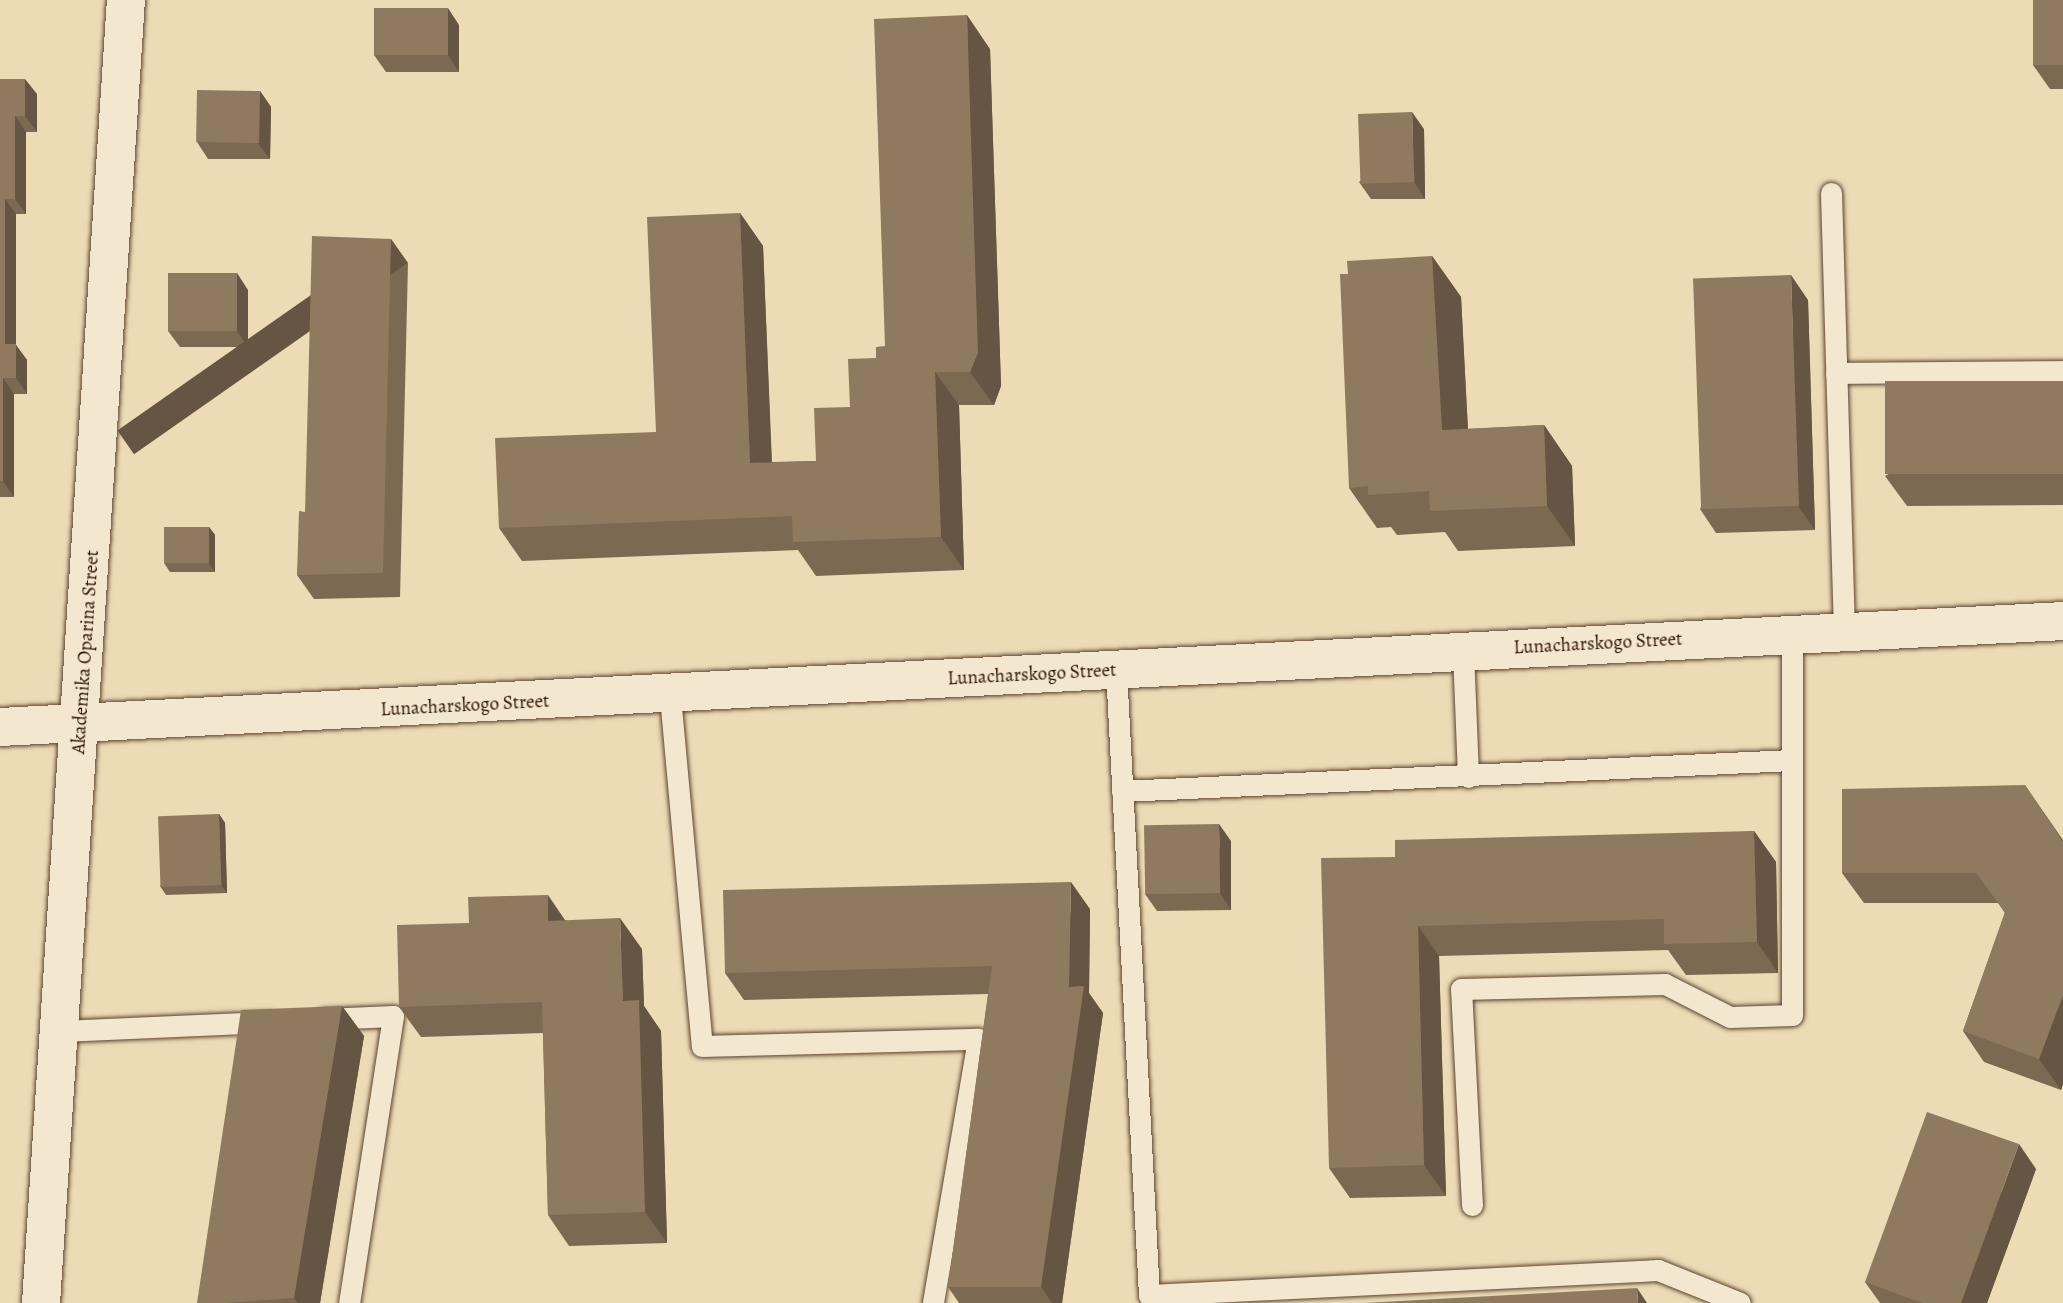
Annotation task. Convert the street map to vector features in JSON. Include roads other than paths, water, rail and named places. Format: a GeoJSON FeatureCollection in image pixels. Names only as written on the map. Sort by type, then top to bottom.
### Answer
{"type":"FeatureCollection","features":[{"type":"Feature","properties":{"kind":"street","name":"Akademika Oparina Street"},"geometry":{"type":"LineString","coordinates":[[41,1303],[82,724],[126,0]]}},
{"type":"Feature","properties":{"kind":"street","name":"Lunacharskogo Street"},"geometry":{"type":"LineString","coordinates":[[0,727],[670,696],[1463,651],[2063,621]]}},
{"type":"Feature","properties":{"kind":"lane"},"geometry":{"type":"LineString","coordinates":[[1831,193],[1844,632]]}},
{"type":"Feature","properties":{"kind":"lane"},"geometry":{"type":"LineString","coordinates":[[1836,373],[2063,371]]}},
{"type":"Feature","properties":{"kind":"lane"},"geometry":{"type":"LineString","coordinates":[[1472,1205],[1461,989],[1665,984],[1730,1017],[1792,1016],[1792,635]]}},
{"type":"Feature","properties":{"kind":"lane"},"geometry":{"type":"LineString","coordinates":[[1463,651],[1468,777]]}},
{"type":"Feature","properties":{"kind":"lane"},"geometry":{"type":"LineString","coordinates":[[1116,670],[1149,1295],[1658,1270],[1740,1303]]}},
{"type":"Feature","properties":{"kind":"lane"},"geometry":{"type":"LineString","coordinates":[[670,696],[702,1046],[978,1039],[933,1303]]}},
{"type":"Feature","properties":{"kind":"lane"},"geometry":{"type":"LineString","coordinates":[[1122,791],[1791,760]]}},
{"type":"Feature","properties":{"kind":"lane"},"geometry":{"type":"LineString","coordinates":[[60,1031],[393,1016],[349,1303]]}}]}
